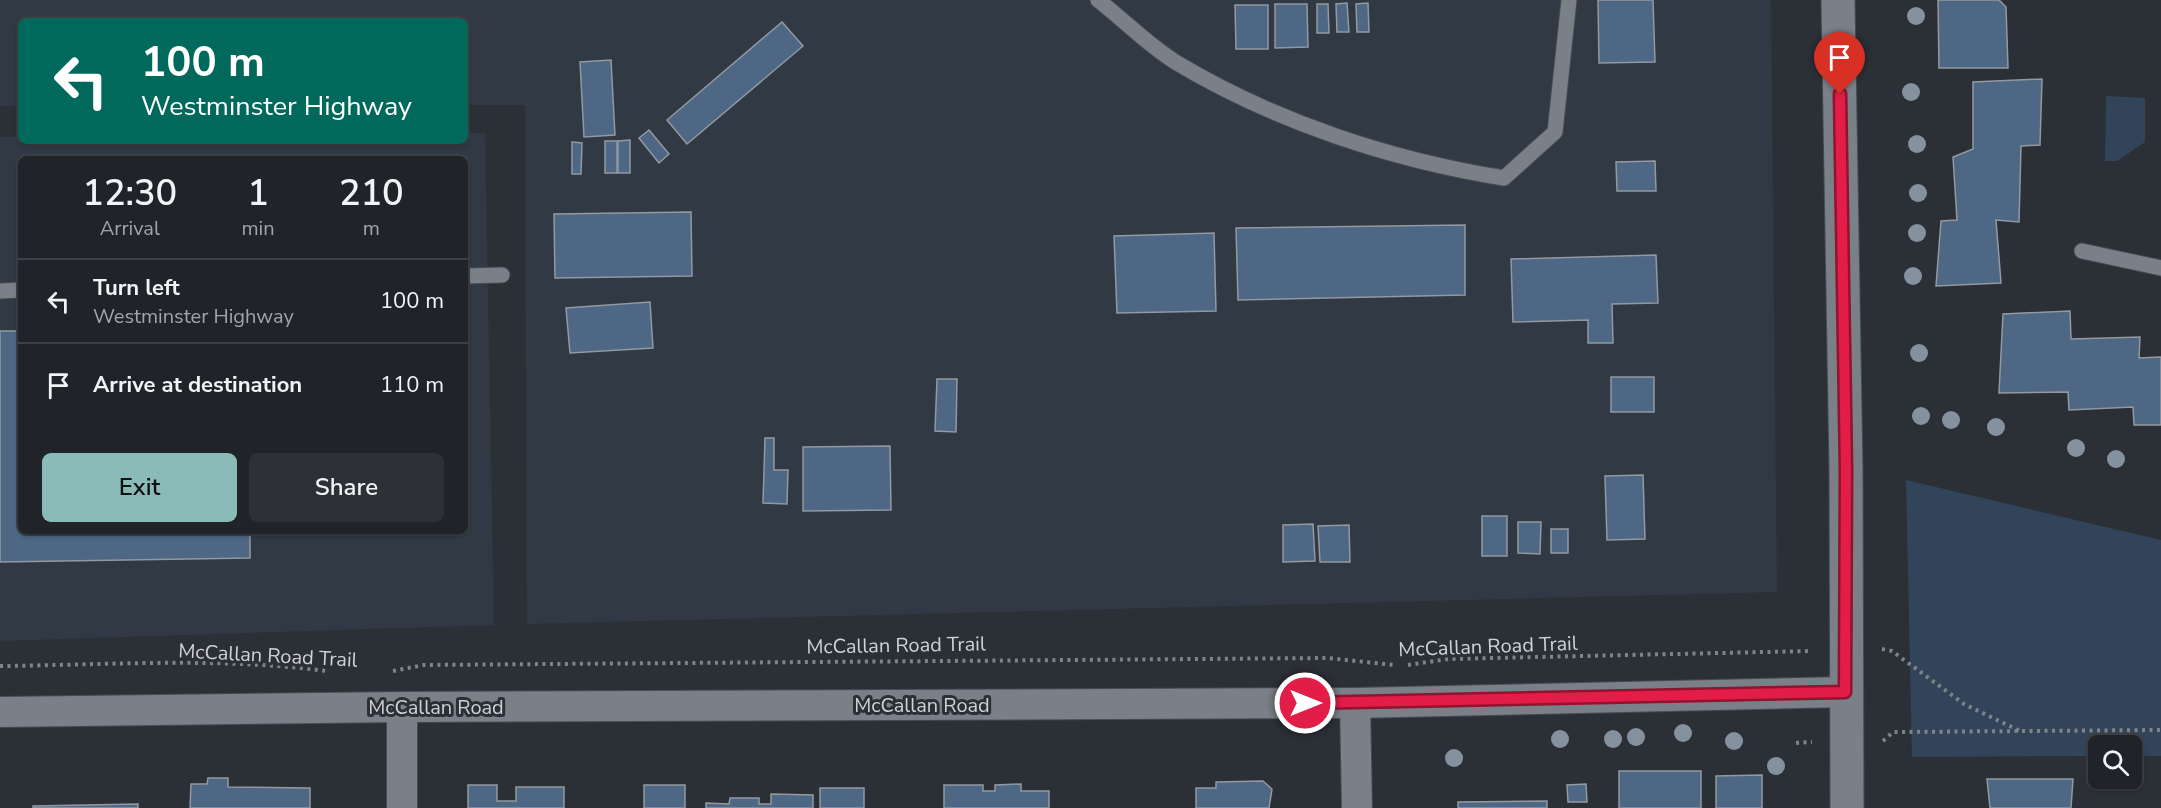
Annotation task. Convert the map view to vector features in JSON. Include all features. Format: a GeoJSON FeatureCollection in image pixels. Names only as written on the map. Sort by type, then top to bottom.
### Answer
{"type":"FeatureCollection","features":[{"type":"Feature","properties":{"kind":"main road"},"geometry":{"type":"LineString","coordinates":[[1838,0],[1846,470],[1847,808]]}},
{"type":"Feature","properties":{"kind":"street","name":"McCallan Road"},"geometry":{"type":"LineString","coordinates":[[0,712],[402,707],[1355,703],[1845,692]]}},
{"type":"Feature","properties":{"kind":"street"},"geometry":{"type":"LineString","coordinates":[[1355,703],[1357,808]]}},
{"type":"Feature","properties":{"kind":"street"},"geometry":{"type":"LineString","coordinates":[[402,707],[402,808]]}},
{"type":"Feature","properties":{"kind":"lane"},"geometry":{"type":"LineString","coordinates":[[1098,0],[1176,62],[1299,125],[1459,170],[1504,178],[1555,132],[1569,0]]}},
{"type":"Feature","properties":{"kind":"lane"},"geometry":{"type":"LineString","coordinates":[[2082,251],[2161,268]]}},
{"type":"Feature","properties":{"kind":"lane"},"geometry":{"type":"LineString","coordinates":[[468,276],[502,275]]}},
{"type":"Feature","properties":{"kind":"lane"},"geometry":{"type":"LineString","coordinates":[[0,291],[18,290]]}},
{"type":"Feature","properties":{"kind":"path"},"geometry":{"type":"LineString","coordinates":[[1881,649],[1892,651],[1964,704],[2022,732]]}},
{"type":"Feature","properties":{"kind":"path","name":"McCallan Road Trail"},"geometry":{"type":"LineString","coordinates":[[392,671],[424,665],[1315,658],[1402,666],[1448,659],[1792,651]]}},
{"type":"Feature","properties":{"kind":"path","name":"McCallan Road Trail"},"geometry":{"type":"LineString","coordinates":[[0,666],[204,663],[294,667],[328,672]]}},
{"type":"Feature","properties":{"kind":"path"},"geometry":{"type":"LineString","coordinates":[[1884,741],[1893,732],[2161,730]]}},
{"type":"Feature","properties":{"kind":"shaded area"},"geometry":{"type":"Polygon","coordinates":[[[0,0],[1771,0],[1777,592],[527,624],[525,105],[468,105],[468,18],[18,18],[18,106],[0,106],[0,0]]]}},
{"type":"Feature","properties":{"kind":"shaded area"},"geometry":{"type":"Polygon","coordinates":[[[2106,96],[2145,98],[2145,142],[2117,161],[2105,161],[2106,96]]]}},
{"type":"Feature","properties":{"kind":"shaded area"},"geometry":{"type":"Polygon","coordinates":[[[468,133],[485,133],[494,625],[0,641],[0,137],[18,137],[18,144],[468,144],[468,133]]]}},
{"type":"Feature","properties":{"kind":"shaded area"},"geometry":{"type":"Polygon","coordinates":[[[1906,480],[2161,540],[2161,756],[2142,756],[2142,735],[2088,735],[2088,756],[1912,757],[1906,480]]]}},
{"type":"Feature","properties":{"kind":"building"},"geometry":{"type":"Polygon","coordinates":[[[1598,0],[1653,0],[1655,62],[1599,63],[1598,0]]]}},
{"type":"Feature","properties":{"kind":"building"},"geometry":{"type":"Polygon","coordinates":[[[1938,0],[1999,0],[2006,7],[2008,68],[1939,68],[1938,0]]]}},
{"type":"Feature","properties":{"kind":"building"},"geometry":{"type":"Polygon","coordinates":[[[1347,3],[1349,32],[1337,32],[1336,4],[1347,3]]]}},
{"type":"Feature","properties":{"kind":"building"},"geometry":{"type":"Polygon","coordinates":[[[1368,3],[1369,32],[1357,32],[1356,4],[1368,3]]]}},
{"type":"Feature","properties":{"kind":"building"},"geometry":{"type":"Polygon","coordinates":[[[1275,4],[1307,4],[1308,47],[1275,48],[1275,4]]]}},
{"type":"Feature","properties":{"kind":"building"},"geometry":{"type":"Polygon","coordinates":[[[1317,4],[1328,4],[1329,33],[1317,33],[1317,4]]]}},
{"type":"Feature","properties":{"kind":"building"},"geometry":{"type":"Polygon","coordinates":[[[1235,5],[1268,5],[1268,49],[1236,49],[1235,5]]]}},
{"type":"Feature","properties":{"kind":"building"},"geometry":{"type":"Polygon","coordinates":[[[782,22],[803,46],[687,144],[667,120],[782,22]]]}},
{"type":"Feature","properties":{"kind":"building"},"geometry":{"type":"Polygon","coordinates":[[[611,60],[615,135],[584,137],[580,62],[611,60]]]}},
{"type":"Feature","properties":{"kind":"building"},"geometry":{"type":"Polygon","coordinates":[[[2042,79],[2040,145],[2021,146],[2019,222],[1996,220],[2001,283],[1936,286],[1941,221],[1957,220],[1953,157],[1973,149],[1973,82],[2042,79]]]}},
{"type":"Feature","properties":{"kind":"building"},"geometry":{"type":"Polygon","coordinates":[[[649,130],[669,154],[659,163],[639,138],[649,130]]]}},
{"type":"Feature","properties":{"kind":"building"},"geometry":{"type":"Polygon","coordinates":[[[630,140],[630,173],[618,173],[618,141],[630,140]]]}},
{"type":"Feature","properties":{"kind":"building"},"geometry":{"type":"Polygon","coordinates":[[[605,141],[617,141],[617,173],[605,173],[605,141]]]}},
{"type":"Feature","properties":{"kind":"building"},"geometry":{"type":"Polygon","coordinates":[[[572,142],[582,143],[581,174],[572,174],[572,142]]]}},
{"type":"Feature","properties":{"kind":"building"},"geometry":{"type":"Polygon","coordinates":[[[1655,161],[1656,191],[1617,191],[1616,162],[1655,161]]]}},
{"type":"Feature","properties":{"kind":"building"},"geometry":{"type":"Polygon","coordinates":[[[691,212],[692,276],[555,278],[554,214],[691,212]]]}},
{"type":"Feature","properties":{"kind":"building"},"geometry":{"type":"Polygon","coordinates":[[[1465,225],[1465,295],[1238,300],[1236,228],[1465,225]]]}},
{"type":"Feature","properties":{"kind":"building"},"geometry":{"type":"Polygon","coordinates":[[[1214,233],[1216,311],[1117,313],[1114,236],[1214,233]]]}},
{"type":"Feature","properties":{"kind":"building"},"geometry":{"type":"Polygon","coordinates":[[[1656,255],[1658,303],[1612,304],[1613,343],[1588,343],[1588,320],[1513,322],[1511,259],[1656,255]]]}},
{"type":"Feature","properties":{"kind":"building"},"geometry":{"type":"Polygon","coordinates":[[[650,302],[653,348],[570,353],[566,308],[650,302]]]}},
{"type":"Feature","properties":{"kind":"building"},"geometry":{"type":"Polygon","coordinates":[[[2070,311],[2071,339],[2140,337],[2139,358],[2161,357],[2161,425],[2134,425],[2133,407],[2069,410],[2068,392],[1999,393],[2003,314],[2070,311]]]}},
{"type":"Feature","properties":{"kind":"building"},"geometry":{"type":"Polygon","coordinates":[[[0,331],[18,331],[18,534],[250,534],[250,558],[0,562],[0,331]]]}},
{"type":"Feature","properties":{"kind":"building"},"geometry":{"type":"Polygon","coordinates":[[[1611,377],[1654,377],[1654,412],[1611,412],[1611,377]]]}},
{"type":"Feature","properties":{"kind":"building"},"geometry":{"type":"Polygon","coordinates":[[[937,379],[957,379],[956,432],[935,431],[937,379]]]}},
{"type":"Feature","properties":{"kind":"building"},"geometry":{"type":"Polygon","coordinates":[[[765,438],[774,438],[774,470],[788,470],[787,504],[763,503],[765,438]]]}},
{"type":"Feature","properties":{"kind":"building"},"geometry":{"type":"Polygon","coordinates":[[[890,446],[891,510],[803,511],[803,447],[890,446]]]}},
{"type":"Feature","properties":{"kind":"building"},"geometry":{"type":"Polygon","coordinates":[[[1643,475],[1645,539],[1607,540],[1605,476],[1643,475]]]}},
{"type":"Feature","properties":{"kind":"building"},"geometry":{"type":"Polygon","coordinates":[[[1482,516],[1507,516],[1507,556],[1482,556],[1482,516]]]}},
{"type":"Feature","properties":{"kind":"building"},"geometry":{"type":"Polygon","coordinates":[[[1518,522],[1541,522],[1540,554],[1518,553],[1518,522]]]}},
{"type":"Feature","properties":{"kind":"building"},"geometry":{"type":"Polygon","coordinates":[[[1313,524],[1315,561],[1283,562],[1283,525],[1313,524]]]}},
{"type":"Feature","properties":{"kind":"building"},"geometry":{"type":"Polygon","coordinates":[[[1349,525],[1350,562],[1320,562],[1318,526],[1349,525]]]}},
{"type":"Feature","properties":{"kind":"building"},"geometry":{"type":"Polygon","coordinates":[[[1551,529],[1568,529],[1568,553],[1551,553],[1551,529]]]}},
{"type":"Feature","properties":{"kind":"building"},"geometry":{"type":"Polygon","coordinates":[[[1619,771],[1701,771],[1701,808],[1619,808],[1619,771]]]}},
{"type":"Feature","properties":{"kind":"building"},"geometry":{"type":"Polygon","coordinates":[[[1762,775],[1762,808],[1716,808],[1716,776],[1762,775]]]}},
{"type":"Feature","properties":{"kind":"building"},"geometry":{"type":"Polygon","coordinates":[[[208,778],[228,778],[228,787],[310,788],[310,808],[190,808],[191,784],[207,784],[208,778]]]}},
{"type":"Feature","properties":{"kind":"building"},"geometry":{"type":"Polygon","coordinates":[[[1987,779],[2073,779],[2071,808],[1990,808],[1987,779]]]}},
{"type":"Feature","properties":{"kind":"building"},"geometry":{"type":"Polygon","coordinates":[[[1263,781],[1272,789],[1269,808],[1196,808],[1196,788],[1216,788],[1216,782],[1263,781]]]}},
{"type":"Feature","properties":{"kind":"building"},"geometry":{"type":"Polygon","coordinates":[[[1021,784],[1021,791],[1049,791],[1049,808],[944,808],[944,785],[983,785],[983,791],[995,791],[995,785],[1021,784]]]}},
{"type":"Feature","properties":{"kind":"building"},"geometry":{"type":"Polygon","coordinates":[[[1586,784],[1587,802],[1568,802],[1567,785],[1586,784]]]}},
{"type":"Feature","properties":{"kind":"building"},"geometry":{"type":"Polygon","coordinates":[[[468,785],[497,785],[497,801],[516,801],[516,787],[564,787],[564,808],[468,808],[468,785]]]}},
{"type":"Feature","properties":{"kind":"building"},"geometry":{"type":"Polygon","coordinates":[[[644,785],[685,785],[685,808],[644,808],[644,785]]]}},
{"type":"Feature","properties":{"kind":"building"},"geometry":{"type":"Polygon","coordinates":[[[820,788],[864,788],[864,808],[820,808],[820,788]]]}},
{"type":"Feature","properties":{"kind":"building"},"geometry":{"type":"Polygon","coordinates":[[[771,794],[813,795],[813,808],[706,808],[706,803],[729,804],[730,798],[759,798],[759,804],[771,804],[771,794]]]}},
{"type":"Feature","properties":{"kind":"building"},"geometry":{"type":"Polygon","coordinates":[[[1547,801],[1547,808],[1458,808],[1458,802],[1547,801]]]}},
{"type":"Feature","properties":{"kind":"building"},"geometry":{"type":"Polygon","coordinates":[[[138,804],[138,808],[33,808],[33,806],[138,804]]]}},
{"type":"Feature","properties":{"kind":"route"},"geometry":{"type":"LineString","coordinates":[[1305,703],[1845,692],[1846,470],[1840,94]]}}]}
